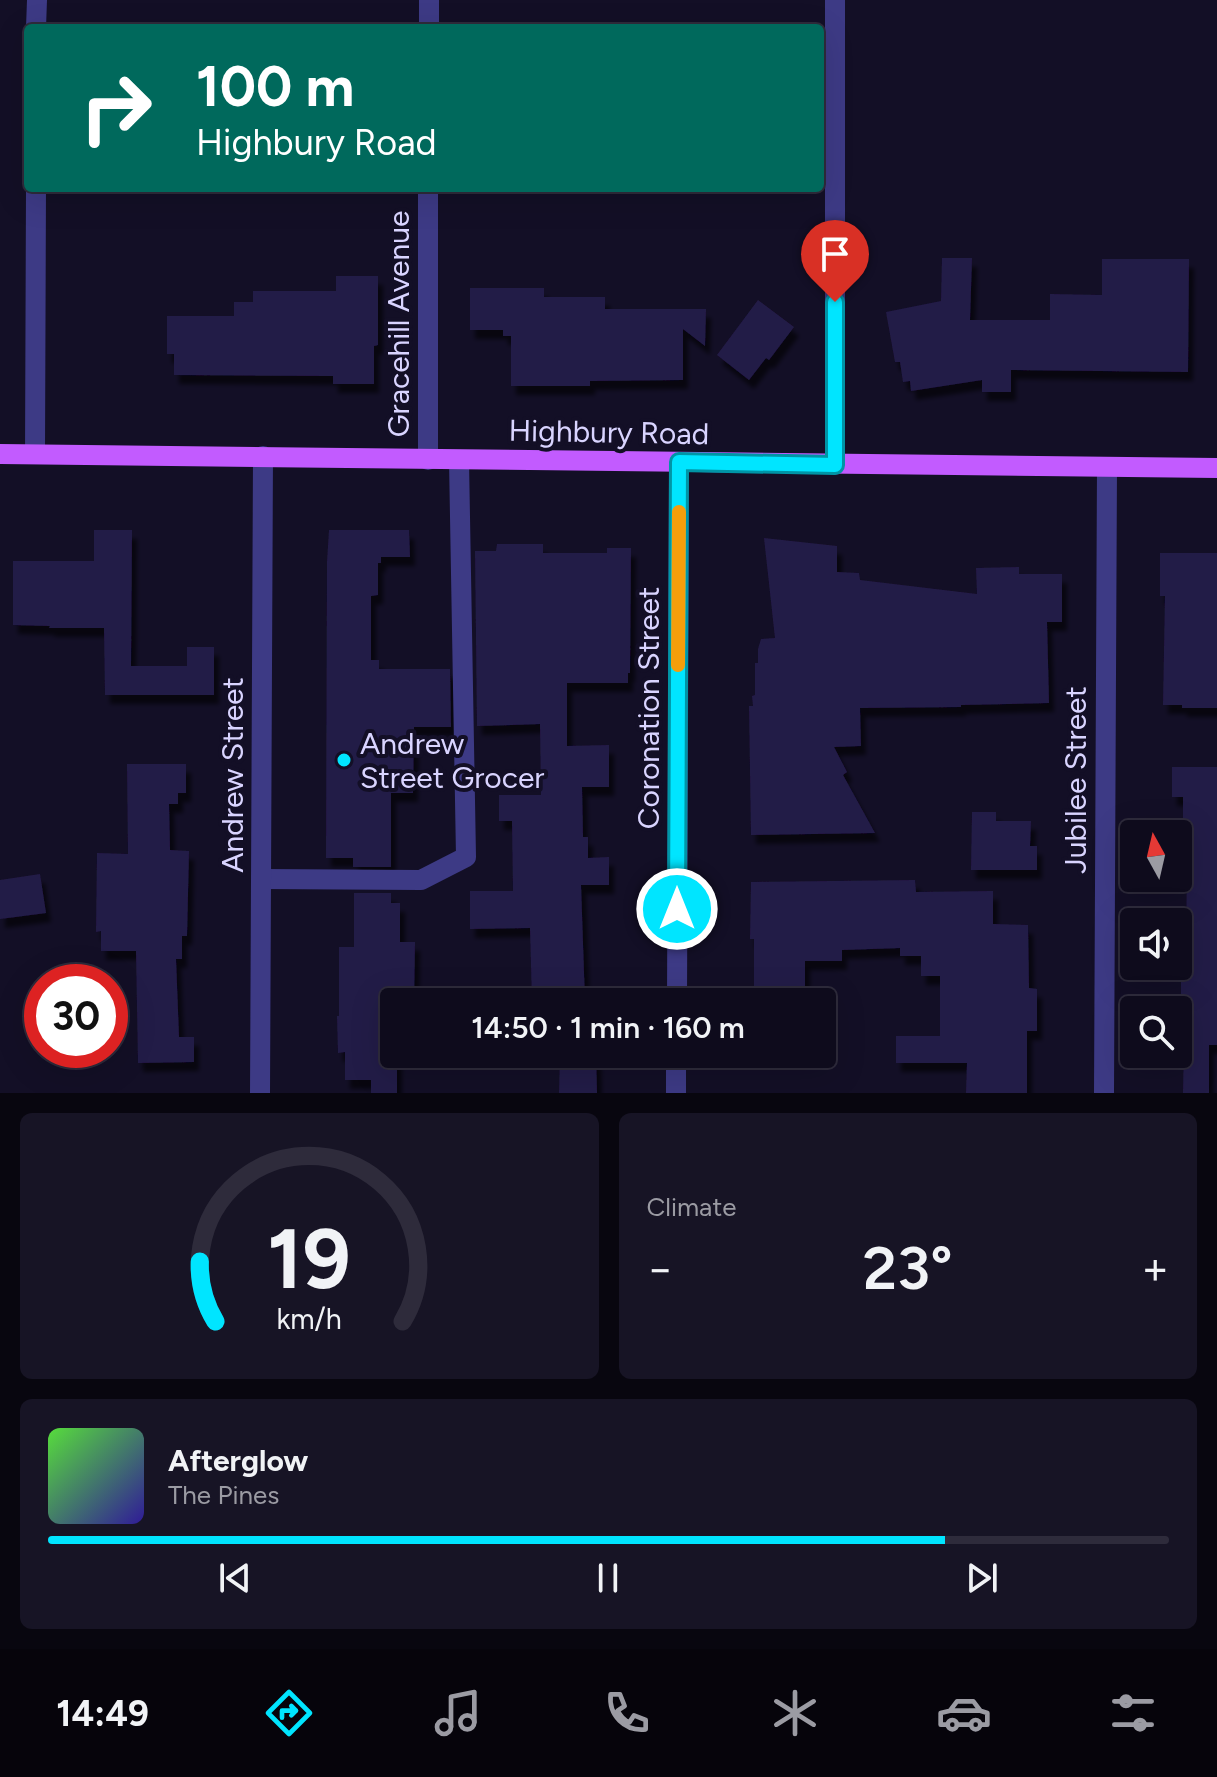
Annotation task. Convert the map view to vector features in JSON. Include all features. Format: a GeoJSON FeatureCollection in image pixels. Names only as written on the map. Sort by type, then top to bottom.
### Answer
{"type":"FeatureCollection","features":[{"type":"Feature","properties":{"kind":"main road","name":"Highbury Road"},"geometry":{"type":"LineString","coordinates":[[0,454],[1217,468]]}},
{"type":"Feature","properties":{"kind":"street"},"geometry":{"type":"LineString","coordinates":[[36,24],[37,0]]}},
{"type":"Feature","properties":{"kind":"street"},"geometry":{"type":"LineString","coordinates":[[429,0],[429,24]]}},
{"type":"Feature","properties":{"kind":"street"},"geometry":{"type":"LineString","coordinates":[[835,0],[835,465]]}},
{"type":"Feature","properties":{"kind":"street"},"geometry":{"type":"LineString","coordinates":[[35,454],[36,192]]}},
{"type":"Feature","properties":{"kind":"street","name":"Gracehill Avenue"},"geometry":{"type":"LineString","coordinates":[[428,192],[428,460]]}},
{"type":"Feature","properties":{"kind":"street","name":"Andrew Street"},"geometry":{"type":"LineString","coordinates":[[260,1093],[263,456]]}},
{"type":"Feature","properties":{"kind":"street"},"geometry":{"type":"LineString","coordinates":[[261,879],[421,880],[466,857],[459,460]]}},
{"type":"Feature","properties":{"kind":"street","name":"Coronation Street"},"geometry":{"type":"LineString","coordinates":[[677,988],[679,462]]}},
{"type":"Feature","properties":{"kind":"street","name":"Jubilee Street"},"geometry":{"type":"LineString","coordinates":[[1104,1093],[1107,467]]}},
{"type":"Feature","properties":{"kind":"street"},"geometry":{"type":"LineString","coordinates":[[676,1068],[676,1093]]}},
{"type":"Feature","properties":{"kind":"building"},"geometry":{"type":"Polygon","coordinates":[[[942,258],[972,258],[970,320],[1050,320],[1050,294],[1102,295],[1102,259],[1189,259],[1188,372],[1011,370],[1011,392],[982,392],[982,380],[911,391],[910,381],[903,382],[900,362],[895,362],[886,312],[941,301],[942,258]]]}},
{"type":"Feature","properties":{"kind":"building"},"geometry":{"type":"Polygon","coordinates":[[[336,276],[378,276],[378,345],[374,346],[374,384],[333,384],[333,376],[174,375],[174,354],[167,354],[167,316],[234,316],[234,302],[253,302],[253,291],[336,291],[336,276]]]}},
{"type":"Feature","properties":{"kind":"building"},"geometry":{"type":"Polygon","coordinates":[[[470,288],[544,288],[544,297],[605,297],[605,309],[706,309],[705,346],[683,329],[683,380],[590,381],[590,386],[511,386],[511,336],[503,336],[503,330],[470,330],[470,288]]]}},
{"type":"Feature","properties":{"kind":"building"},"geometry":{"type":"Polygon","coordinates":[[[758,300],[794,327],[749,380],[717,355],[758,300]]]}},
{"type":"Feature","properties":{"kind":"building"},"geometry":{"type":"Polygon","coordinates":[[[94,530],[132,530],[131,666],[187,666],[187,647],[214,647],[214,695],[105,695],[104,628],[13,625],[13,561],[94,561],[94,530]]]}},
{"type":"Feature","properties":{"kind":"building"},"geometry":{"type":"Polygon","coordinates":[[[329,530],[409,530],[410,557],[381,557],[381,563],[378,563],[378,595],[371,596],[371,660],[379,660],[379,669],[450,669],[451,727],[414,727],[413,793],[391,793],[391,867],[353,867],[353,858],[326,858],[329,530]]]}},
{"type":"Feature","properties":{"kind":"building"},"geometry":{"type":"Polygon","coordinates":[[[764,538],[837,546],[837,572],[859,573],[860,580],[977,594],[976,568],[1019,567],[1019,574],[1062,574],[1062,622],[1047,622],[1049,703],[860,708],[861,746],[834,747],[847,772],[843,775],[875,833],[751,835],[749,706],[753,706],[752,696],[755,695],[755,663],[758,663],[761,639],[775,638],[764,538]]]}},
{"type":"Feature","properties":{"kind":"building"},"geometry":{"type":"Polygon","coordinates":[[[497,544],[543,544],[543,553],[607,553],[607,548],[631,548],[628,683],[567,683],[567,746],[609,745],[609,787],[582,787],[583,837],[588,837],[588,858],[609,857],[609,885],[581,885],[585,988],[532,988],[530,928],[470,929],[470,891],[513,891],[512,821],[499,821],[499,795],[541,795],[540,724],[477,726],[475,551],[496,551],[497,544]]]}},
{"type":"Feature","properties":{"kind":"building"},"geometry":{"type":"Polygon","coordinates":[[[1160,553],[1217,553],[1217,708],[1163,705],[1165,596],[1160,596],[1160,553]]]}},
{"type":"Feature","properties":{"kind":"building"},"geometry":{"type":"Polygon","coordinates":[[[127,764],[186,764],[186,793],[178,793],[178,804],[169,804],[170,850],[189,851],[187,936],[182,936],[182,959],[176,959],[179,1037],[194,1037],[194,1062],[138,1063],[136,951],[101,951],[101,931],[96,932],[97,853],[128,854],[127,764]]]}},
{"type":"Feature","properties":{"kind":"building"},"geometry":{"type":"Polygon","coordinates":[[[1172,767],[1217,767],[1217,1045],[1209,1045],[1209,1093],[1183,1093],[1184,1068],[1192,1068],[1192,996],[1178,994],[1181,994],[1181,980],[1192,980],[1192,908],[1186,908],[1187,892],[1192,892],[1192,820],[1183,820],[1183,797],[1172,797],[1172,767]]]}},
{"type":"Feature","properties":{"kind":"building"},"geometry":{"type":"Polygon","coordinates":[[[972,812],[996,812],[996,821],[1031,821],[1030,846],[1037,846],[1037,870],[971,870],[972,812]]]}},
{"type":"Feature","properties":{"kind":"building"},"geometry":{"type":"Polygon","coordinates":[[[40,874],[46,913],[0,919],[0,880],[40,874]]]}},
{"type":"Feature","properties":{"kind":"building"},"geometry":{"type":"Polygon","coordinates":[[[915,880],[916,892],[993,891],[993,924],[1028,925],[1029,988],[1037,989],[1037,1031],[1027,1031],[1027,1093],[966,1093],[967,1063],[896,1063],[896,1036],[940,1036],[940,976],[921,976],[921,956],[900,956],[900,948],[842,950],[842,961],[805,961],[805,988],[754,988],[754,939],[750,939],[751,882],[915,880]]]}},
{"type":"Feature","properties":{"kind":"building"},"geometry":{"type":"Polygon","coordinates":[[[354,893],[391,893],[391,903],[400,903],[400,942],[415,942],[414,988],[380,988],[380,1068],[397,1068],[397,1093],[371,1093],[371,1080],[345,1080],[345,1052],[338,1053],[339,947],[354,947],[354,893]]]}},
{"type":"Feature","properties":{"kind":"building"},"geometry":{"type":"Polygon","coordinates":[[[560,1068],[596,1068],[597,1093],[559,1093],[560,1068]]]}},
{"type":"Feature","properties":{"kind":"slow traffic"},"geometry":{"type":"LineString","coordinates":[[678,665],[679,512]]}},
{"type":"Feature","properties":{"kind":"place","name":"Andrew Street Grocer"},"geometry":{"type":"Point","coordinates":[344,760]}},
{"type":"Feature","properties":{"kind":"route"},"geometry":{"type":"LineString","coordinates":[[677,909],[679,462],[835,465],[835,302]]}}]}
